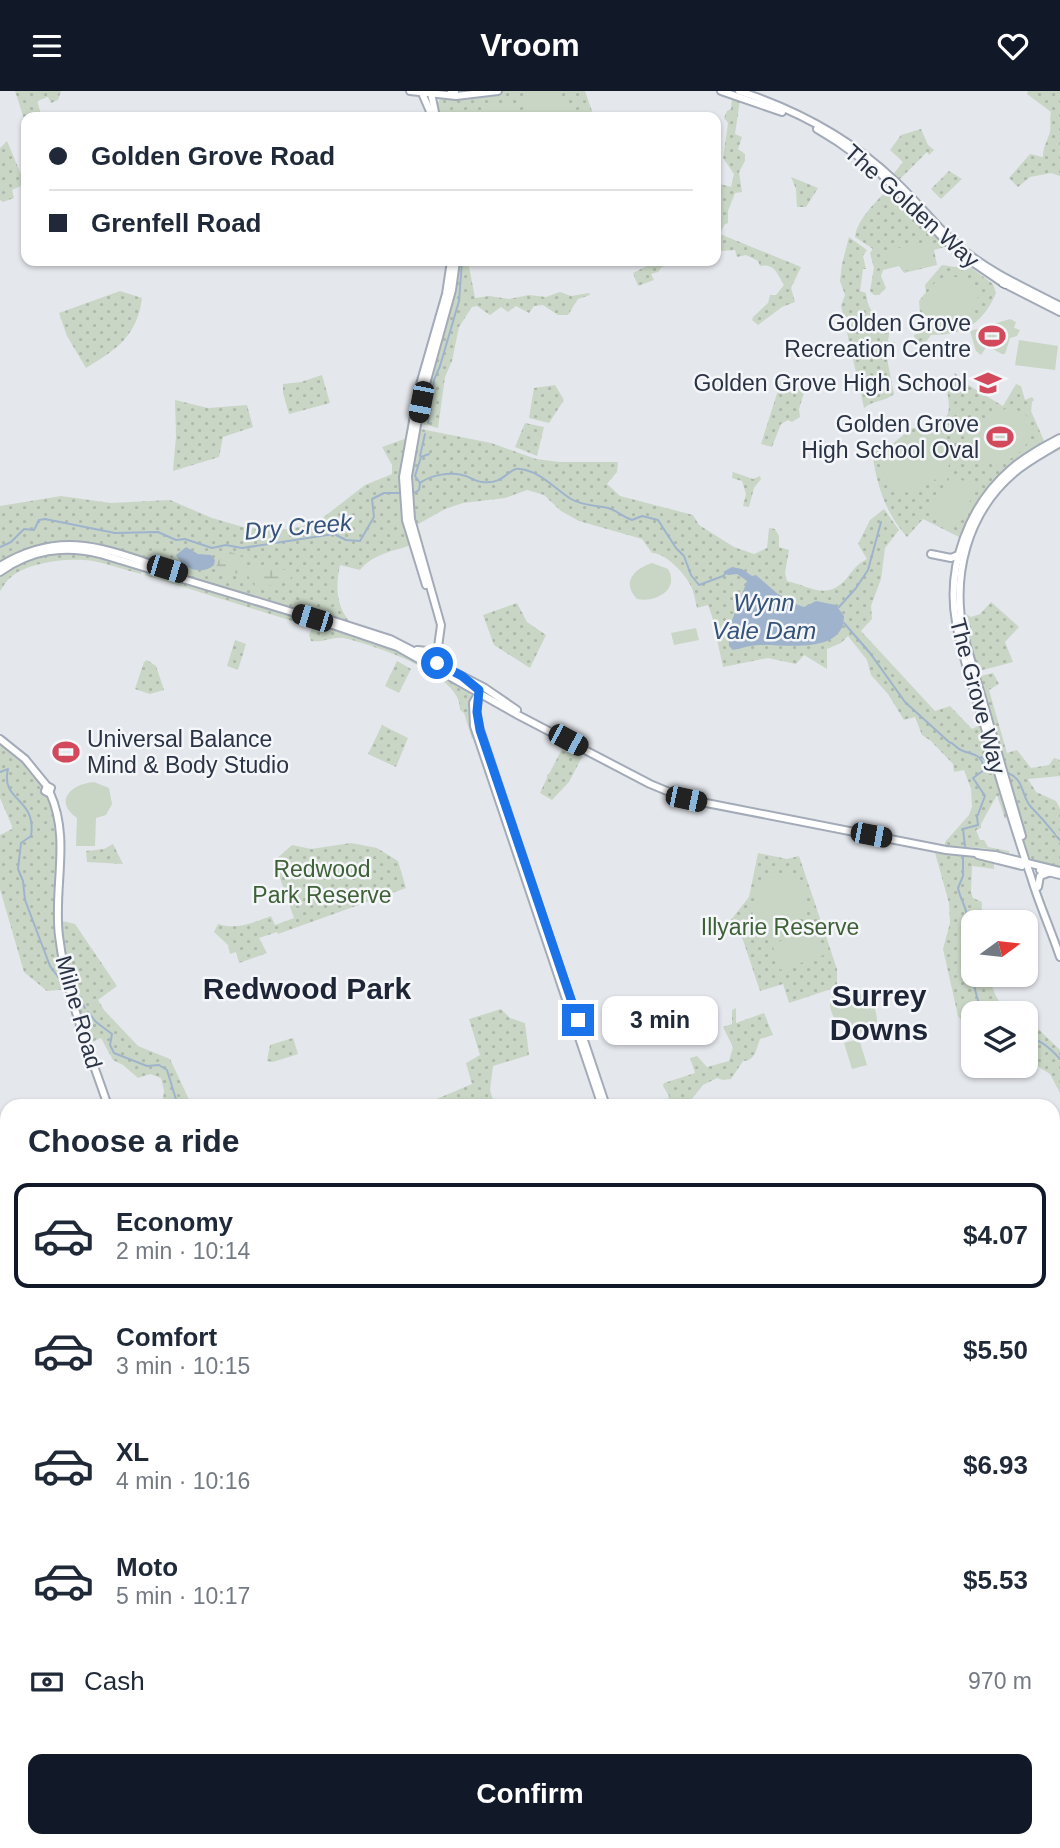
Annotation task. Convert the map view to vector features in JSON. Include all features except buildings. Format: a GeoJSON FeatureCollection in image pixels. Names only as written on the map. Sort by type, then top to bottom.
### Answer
{"type":"FeatureCollection","features":[{"type":"Feature","properties":{"kind":"main road"},"geometry":{"type":"LineString","coordinates":[[410,91],[498,91]]}},
{"type":"Feature","properties":{"kind":"main road","name":"The Golden Way"},"geometry":{"type":"LineString","coordinates":[[721,91],[733,92],[785,109],[837,135],[885,175]]}},
{"type":"Feature","properties":{"kind":"main road"},"geometry":{"type":"LineString","coordinates":[[428,93],[432,112]]}},
{"type":"Feature","properties":{"kind":"main road"},"geometry":{"type":"LineString","coordinates":[[434,112],[438,101],[452,93]]}},
{"type":"Feature","properties":{"kind":"main road"},"geometry":{"type":"LineString","coordinates":[[885,175],[893,182]]}},
{"type":"Feature","properties":{"kind":"main road"},"geometry":{"type":"LineString","coordinates":[[883,188],[885,175]]}},
{"type":"Feature","properties":{"kind":"main road","name":"The Golden Way"},"geometry":{"type":"LineString","coordinates":[[893,182],[945,240],[965,257],[1004,283],[1030,294]]}},
{"type":"Feature","properties":{"kind":"main road","name":"The Golden Way"},"geometry":{"type":"LineString","coordinates":[[893,182],[947,237],[1001,277],[1030,294]]}},
{"type":"Feature","properties":{"kind":"main road"},"geometry":{"type":"LineString","coordinates":[[430,661],[437,635],[436,616],[410,537],[406,493],[423,395],[452,266]]}},
{"type":"Feature","properties":{"kind":"main road"},"geometry":{"type":"LineString","coordinates":[[1030,294],[1060,310]]}},
{"type":"Feature","properties":{"kind":"main road","name":"The Grove Way"},"geometry":{"type":"LineString","coordinates":[[1027,866],[955,614],[954,591],[959,560],[993,491],[1060,438]]}},
{"type":"Feature","properties":{"kind":"main road","name":"The Grove Way"},"geometry":{"type":"LineString","coordinates":[[1050,446],[1060,443]]}},
{"type":"Feature","properties":{"kind":"main road"},"geometry":{"type":"LineString","coordinates":[[406,493],[440,620],[441,665]]}},
{"type":"Feature","properties":{"kind":"main road"},"geometry":{"type":"LineString","coordinates":[[0,566],[45,546],[78,544],[358,628],[411,650],[530,720],[650,784],[686,799],[946,850],[995,855],[1012,856],[1019,852],[1015,827]]}},
{"type":"Feature","properties":{"kind":"main road"},"geometry":{"type":"LineString","coordinates":[[0,572],[33,554],[68,549],[88,551],[379,640],[441,665],[479,692],[491,696]]}},
{"type":"Feature","properties":{"kind":"main road"},"geometry":{"type":"LineString","coordinates":[[932,554],[959,560]]}},
{"type":"Feature","properties":{"kind":"main road"},"geometry":{"type":"LineString","coordinates":[[430,661],[440,641]]}},
{"type":"Feature","properties":{"kind":"main road"},"geometry":{"type":"LineString","coordinates":[[411,650],[433,649]]}},
{"type":"Feature","properties":{"kind":"main road","name":"The Grove Way"},"geometry":{"type":"LineString","coordinates":[[973,676],[1027,866]]}},
{"type":"Feature","properties":{"kind":"main road"},"geometry":{"type":"LineString","coordinates":[[461,679],[475,704]]}},
{"type":"Feature","properties":{"kind":"main road"},"geometry":{"type":"LineString","coordinates":[[479,692],[473,722],[502,800],[602,1099]]}},
{"type":"Feature","properties":{"kind":"main road"},"geometry":{"type":"LineString","coordinates":[[475,704],[491,696]]}},
{"type":"Feature","properties":{"kind":"main road","name":"Milne Road"},"geometry":{"type":"LineString","coordinates":[[0,739],[31,765],[48,790],[58,814],[61,835],[58,921],[62,958],[72,1002],[105,1099]]}},
{"type":"Feature","properties":{"kind":"main road"},"geometry":{"type":"LineString","coordinates":[[970,852],[1058,873]]}},
{"type":"Feature","properties":{"kind":"main road"},"geometry":{"type":"LineString","coordinates":[[995,855],[1027,866],[1060,957]]}},
{"type":"Feature","properties":{"kind":"main road"},"geometry":{"type":"LineString","coordinates":[[1049,925],[1037,889],[1040,876],[1044,873],[1058,873]]}},
{"type":"Feature","properties":{"kind":"green space"},"geometry":{"type":"Polygon","coordinates":[[[15,91],[61,91],[58,100],[51,103],[48,97],[37,101],[40,112],[22,112],[15,91]]]}},
{"type":"Feature","properties":{"kind":"green space"},"geometry":{"type":"Polygon","coordinates":[[[497,91],[585,91],[592,112],[435,112],[440,99],[497,91]]]}},
{"type":"Feature","properties":{"kind":"green space"},"geometry":{"type":"Polygon","coordinates":[[[534,91],[559,94],[569,104],[568,112],[531,112],[525,101],[534,91]]]}},
{"type":"Feature","properties":{"kind":"green space"},"geometry":{"type":"Polygon","coordinates":[[[1028,91],[1060,91],[1060,176],[1051,173],[1030,177],[1018,187],[1009,178],[1030,154],[1043,157],[1050,129],[1051,112],[1027,94],[1028,91]]]}},
{"type":"Feature","properties":{"kind":"green space"},"geometry":{"type":"Polygon","coordinates":[[[732,98],[740,100],[735,134],[742,137],[738,149],[745,154],[745,161],[739,172],[742,192],[735,193],[728,211],[728,223],[721,232],[721,184],[731,187],[734,174],[723,158],[728,123],[724,118],[731,109],[732,98]]]}},
{"type":"Feature","properties":{"kind":"green space"},"geometry":{"type":"Polygon","coordinates":[[[509,103],[510,112],[483,112],[482,106],[509,103]]]}},
{"type":"Feature","properties":{"kind":"green space"},"geometry":{"type":"Polygon","coordinates":[[[921,129],[928,145],[934,150],[929,155],[927,152],[897,182],[891,177],[903,162],[890,150],[901,135],[921,129]]]}},
{"type":"Feature","properties":{"kind":"green space"},"geometry":{"type":"Polygon","coordinates":[[[7,141],[21,174],[21,186],[12,190],[14,198],[3,202],[0,200],[0,148],[7,141]]]}},
{"type":"Feature","properties":{"kind":"green space"},"geometry":{"type":"Polygon","coordinates":[[[949,171],[962,179],[941,199],[931,189],[949,171]]]}},
{"type":"Feature","properties":{"kind":"green space"},"geometry":{"type":"Polygon","coordinates":[[[791,177],[818,188],[806,207],[797,207],[796,189],[791,177]]]}},
{"type":"Feature","properties":{"kind":"green space"},"geometry":{"type":"Polygon","coordinates":[[[889,188],[948,246],[934,250],[937,265],[904,273],[899,266],[883,270],[881,276],[886,288],[879,295],[874,295],[870,291],[874,268],[870,253],[873,249],[855,237],[863,217],[889,188]]]}},
{"type":"Feature","properties":{"kind":"green space"},"geometry":{"type":"Polygon","coordinates":[[[721,234],[801,267],[791,288],[795,302],[782,307],[758,325],[752,320],[753,317],[768,303],[770,295],[776,295],[784,285],[769,266],[760,266],[758,261],[746,255],[737,257],[735,250],[722,251],[721,234]]]}},
{"type":"Feature","properties":{"kind":"green space"},"geometry":{"type":"Polygon","coordinates":[[[849,237],[867,250],[863,256],[866,269],[863,269],[860,291],[866,293],[874,314],[890,328],[888,341],[895,342],[895,345],[885,348],[894,394],[864,408],[841,306],[845,295],[840,281],[849,237]]]}},
{"type":"Feature","properties":{"kind":"green space"},"geometry":{"type":"Polygon","coordinates":[[[929,242],[932,265],[903,271],[902,265],[893,267],[889,250],[929,242]]]}},
{"type":"Feature","properties":{"kind":"green space"},"geometry":{"type":"Polygon","coordinates":[[[966,264],[993,284],[996,293],[991,303],[979,319],[963,330],[931,335],[925,343],[916,344],[914,335],[918,333],[917,325],[923,320],[918,316],[919,301],[926,292],[925,285],[942,265],[955,267],[966,264]]]}},
{"type":"Feature","properties":{"kind":"green space"},"geometry":{"type":"Polygon","coordinates":[[[456,266],[469,266],[475,298],[489,296],[509,299],[529,295],[546,297],[560,292],[571,296],[589,293],[590,295],[578,299],[568,315],[558,315],[543,305],[534,306],[529,313],[516,306],[508,312],[501,307],[490,315],[477,306],[472,307],[459,327],[452,361],[445,377],[438,428],[419,423],[456,266]]]}},
{"type":"Feature","properties":{"kind":"green space"},"geometry":{"type":"Polygon","coordinates":[[[647,266],[666,266],[651,274],[654,280],[638,286],[633,273],[647,266]]]}},
{"type":"Feature","properties":{"kind":"green space"},"geometry":{"type":"Polygon","coordinates":[[[949,276],[968,279],[979,288],[976,309],[962,321],[930,322],[922,300],[936,281],[949,276]]]}},
{"type":"Feature","properties":{"kind":"green space"},"geometry":{"type":"Polygon","coordinates":[[[120,291],[142,298],[135,322],[116,348],[86,368],[67,336],[59,313],[120,291]]]}},
{"type":"Feature","properties":{"kind":"green space","name":"Golden Grove Recreation Centre"},"geometry":{"type":"Polygon","coordinates":[[[1010,319],[1016,322],[1014,328],[1020,330],[1017,336],[1010,338],[1005,354],[987,346],[981,355],[976,351],[970,331],[1010,319]]]}},
{"type":"Feature","properties":{"kind":"green space"},"geometry":{"type":"Polygon","coordinates":[[[1019,340],[1058,346],[1055,370],[1015,365],[1019,340]]]}},
{"type":"Feature","properties":{"kind":"green space"},"geometry":{"type":"Polygon","coordinates":[[[955,373],[965,383],[1003,406],[1016,384],[1021,386],[1025,400],[1032,397],[1034,400],[1031,411],[1045,443],[1009,471],[963,539],[923,519],[907,537],[883,497],[872,452],[889,447],[910,429],[938,424],[943,420],[949,407],[947,385],[953,383],[955,373]]]}},
{"type":"Feature","properties":{"kind":"green space"},"geometry":{"type":"Polygon","coordinates":[[[322,375],[330,403],[289,414],[283,384],[322,375]]]}},
{"type":"Feature","properties":{"kind":"green space"},"geometry":{"type":"Polygon","coordinates":[[[781,381],[806,386],[799,409],[800,417],[781,424],[772,447],[761,444],[781,381]]]}},
{"type":"Feature","properties":{"kind":"green space"},"geometry":{"type":"Polygon","coordinates":[[[555,385],[564,400],[549,423],[529,418],[534,388],[555,385]]]}},
{"type":"Feature","properties":{"kind":"green space"},"geometry":{"type":"Polygon","coordinates":[[[175,400],[208,408],[247,405],[253,427],[223,437],[219,457],[173,471],[175,400]]]}},
{"type":"Feature","properties":{"kind":"green space","name":"Golden Grove High School Oval"},"geometry":{"type":"Polygon","coordinates":[[[1009,408],[1022,413],[1030,421],[1029,440],[1013,457],[1001,462],[984,462],[972,450],[970,434],[979,421],[1009,408]]]}},
{"type":"Feature","properties":{"kind":"green space"},"geometry":{"type":"Polygon","coordinates":[[[525,423],[544,427],[537,456],[515,447],[525,423]]]}},
{"type":"Feature","properties":{"kind":"green space"},"geometry":{"type":"Polygon","coordinates":[[[416,428],[491,443],[536,459],[559,462],[618,462],[617,472],[607,484],[620,496],[693,515],[699,525],[734,547],[754,554],[767,548],[769,528],[775,529],[779,536],[779,547],[789,550],[785,573],[787,581],[819,590],[826,591],[840,585],[867,559],[858,544],[870,520],[884,509],[899,530],[885,548],[881,579],[871,606],[872,619],[861,631],[935,711],[950,706],[972,729],[982,724],[1008,816],[1005,819],[997,795],[981,828],[976,830],[980,840],[984,840],[988,847],[1009,853],[983,848],[945,846],[945,842],[969,815],[972,807],[971,789],[964,770],[954,772],[953,764],[922,735],[915,717],[904,720],[888,694],[871,675],[867,660],[848,636],[841,643],[827,649],[827,669],[804,655],[796,664],[768,658],[723,667],[708,605],[697,608],[691,586],[674,565],[663,556],[652,553],[642,539],[579,521],[561,511],[544,495],[527,490],[505,498],[463,503],[445,509],[413,527],[408,487],[416,428]]]}},
{"type":"Feature","properties":{"kind":"green space"},"geometry":{"type":"Polygon","coordinates":[[[916,432],[939,436],[949,446],[951,461],[945,472],[928,484],[913,492],[899,492],[886,480],[882,465],[895,445],[916,432]]]}},
{"type":"Feature","properties":{"kind":"green space"},"geometry":{"type":"Polygon","coordinates":[[[410,437],[412,545],[377,557],[360,570],[340,565],[338,598],[354,627],[78,544],[0,566],[0,506],[61,496],[111,503],[170,500],[212,518],[243,527],[275,531],[300,527],[320,520],[365,485],[392,474],[392,465],[382,447],[410,437]]]}},
{"type":"Feature","properties":{"kind":"green space"},"geometry":{"type":"Polygon","coordinates":[[[733,472],[753,479],[760,476],[749,507],[743,506],[746,494],[742,481],[732,478],[733,472]]]}},
{"type":"Feature","properties":{"kind":"green space"},"geometry":{"type":"Polygon","coordinates":[[[952,474],[977,489],[955,527],[929,513],[952,474]]]}},
{"type":"Feature","properties":{"kind":"green space"},"geometry":{"type":"Polygon","coordinates":[[[87,552],[142,570],[141,574],[93,561],[61,560],[17,573],[0,591],[0,575],[21,562],[41,555],[87,552]]]}},
{"type":"Feature","properties":{"kind":"green space"},"geometry":{"type":"Polygon","coordinates":[[[231,552],[244,558],[248,570],[257,567],[286,570],[292,576],[288,582],[258,588],[252,584],[246,571],[226,576],[219,574],[216,570],[219,560],[231,552]]]}},
{"type":"Feature","properties":{"kind":"green space"},"geometry":{"type":"Polygon","coordinates":[[[652,563],[668,569],[671,583],[658,597],[637,599],[630,587],[632,577],[652,563]]]}},
{"type":"Feature","properties":{"kind":"green space"},"geometry":{"type":"Polygon","coordinates":[[[147,571],[309,620],[308,626],[145,575],[147,571]]]}},
{"type":"Feature","properties":{"kind":"green space"},"geometry":{"type":"Polygon","coordinates":[[[991,602],[1019,627],[1005,642],[1013,662],[975,672],[960,610],[971,617],[980,614],[991,602]]]}},
{"type":"Feature","properties":{"kind":"green space"},"geometry":{"type":"Polygon","coordinates":[[[517,603],[527,622],[546,635],[530,668],[494,645],[483,615],[517,603]]]}},
{"type":"Feature","properties":{"kind":"green space"},"geometry":{"type":"Polygon","coordinates":[[[315,621],[396,648],[469,691],[472,698],[470,717],[474,737],[472,739],[457,697],[432,673],[394,654],[344,638],[311,641],[309,635],[315,621]]]}},
{"type":"Feature","properties":{"kind":"green space"},"geometry":{"type":"Polygon","coordinates":[[[696,628],[699,640],[674,645],[671,633],[696,628]]]}},
{"type":"Feature","properties":{"kind":"green space"},"geometry":{"type":"Polygon","coordinates":[[[235,640],[246,644],[238,670],[227,666],[235,640]]]}},
{"type":"Feature","properties":{"kind":"green space"},"geometry":{"type":"Polygon","coordinates":[[[147,660],[156,666],[164,690],[150,694],[135,689],[147,660]]]}},
{"type":"Feature","properties":{"kind":"green space"},"geometry":{"type":"Polygon","coordinates":[[[397,661],[411,669],[399,693],[385,686],[397,661]]]}},
{"type":"Feature","properties":{"kind":"green space"},"geometry":{"type":"Polygon","coordinates":[[[993,673],[999,684],[989,690],[1007,753],[1017,750],[1031,768],[1049,765],[1054,758],[1060,760],[1060,776],[1028,779],[1036,792],[1056,801],[1060,809],[1060,872],[1039,866],[1028,855],[976,677],[993,673]]]}},
{"type":"Feature","properties":{"kind":"green space"},"geometry":{"type":"Polygon","coordinates":[[[382,725],[408,738],[396,767],[368,754],[382,725]]]}},
{"type":"Feature","properties":{"kind":"green space"},"geometry":{"type":"Polygon","coordinates":[[[0,739],[35,770],[58,814],[58,920],[75,924],[117,986],[98,1000],[138,1046],[170,1059],[189,1099],[163,1099],[161,1078],[150,1074],[138,1078],[113,1060],[101,1038],[87,1044],[69,989],[47,991],[24,972],[0,889],[0,835],[12,829],[12,826],[0,798],[0,739]]]}},
{"type":"Feature","properties":{"kind":"green space"},"geometry":{"type":"Polygon","coordinates":[[[565,743],[578,750],[582,757],[569,782],[552,800],[540,793],[547,774],[565,743]]]}},
{"type":"Feature","properties":{"kind":"green space"},"geometry":{"type":"Polygon","coordinates":[[[94,782],[109,788],[112,804],[106,815],[96,818],[95,846],[76,846],[77,818],[70,812],[66,800],[68,794],[78,786],[94,782]]]}},
{"type":"Feature","properties":{"kind":"green space","name":"Redwood Park Reserve"},"geometry":{"type":"Polygon","coordinates":[[[351,843],[377,848],[398,861],[406,888],[278,934],[277,932],[259,938],[267,953],[239,963],[236,952],[230,954],[228,945],[214,932],[218,924],[238,926],[271,916],[275,925],[294,918],[274,861],[292,845],[311,849],[351,843]]]}},
{"type":"Feature","properties":{"kind":"green space"},"geometry":{"type":"Polygon","coordinates":[[[113,844],[123,864],[87,862],[86,851],[104,849],[113,844]]]}},
{"type":"Feature","properties":{"kind":"green space"},"geometry":{"type":"Polygon","coordinates":[[[934,849],[994,862],[994,869],[972,866],[971,892],[973,898],[982,902],[982,910],[961,910],[961,987],[993,987],[1000,1001],[961,1001],[961,1020],[943,949],[950,923],[949,903],[934,849]]]}},
{"type":"Feature","properties":{"kind":"green space","name":"Illyarie Reserve"},"geometry":{"type":"Polygon","coordinates":[[[758,853],[787,859],[799,856],[837,969],[837,987],[789,1003],[783,984],[760,991],[743,940],[730,921],[749,897],[758,853]]]}},
{"type":"Feature","properties":{"kind":"green space"},"geometry":{"type":"Polygon","coordinates":[[[784,874],[796,879],[803,887],[803,908],[788,928],[778,934],[765,936],[753,916],[756,894],[764,880],[784,874]]]}},
{"type":"Feature","properties":{"kind":"green space"},"geometry":{"type":"Polygon","coordinates":[[[816,929],[824,955],[780,970],[773,947],[775,943],[816,929]]]}},
{"type":"Feature","properties":{"kind":"green space"},"geometry":{"type":"Polygon","coordinates":[[[852,990],[867,998],[875,1011],[877,1022],[866,1031],[854,1033],[844,1028],[835,1019],[831,1009],[831,999],[838,992],[852,990]]]}},
{"type":"Feature","properties":{"kind":"green space"},"geometry":{"type":"Polygon","coordinates":[[[736,1008],[736,1023],[764,1013],[773,1035],[760,1039],[753,1057],[743,1061],[731,1079],[717,1078],[703,1085],[692,1099],[668,1099],[664,1083],[695,1073],[690,1058],[697,1056],[707,1067],[729,1061],[733,1047],[723,1027],[732,1024],[732,1010],[736,1008]]]}},
{"type":"Feature","properties":{"kind":"green space"},"geometry":{"type":"Polygon","coordinates":[[[501,1009],[510,1018],[525,1023],[529,1055],[493,1066],[490,1090],[493,1099],[437,1099],[472,1084],[466,1063],[480,1055],[469,1019],[501,1009]]]}},
{"type":"Feature","properties":{"kind":"green space"},"geometry":{"type":"Polygon","coordinates":[[[1038,1029],[1060,1050],[1060,1093],[1050,1074],[1038,1066],[1038,1029]]]}},
{"type":"Feature","properties":{"kind":"green space"},"geometry":{"type":"Polygon","coordinates":[[[293,1038],[298,1054],[273,1062],[267,1061],[270,1045],[293,1038]]]}},
{"type":"Feature","properties":{"kind":"green space"},"geometry":{"type":"Polygon","coordinates":[[[859,1039],[867,1065],[852,1069],[844,1043],[859,1039]]]}},
{"type":"Feature","properties":{"kind":"water"},"geometry":{"type":"Polygon","coordinates":[[[186,547],[198,554],[211,555],[215,560],[214,565],[199,570],[183,564],[176,555],[186,547]]]}},
{"type":"Feature","properties":{"kind":"water","name":"Wynn Vale Dam"},"geometry":{"type":"Polygon","coordinates":[[[732,567],[742,569],[752,576],[756,575],[778,594],[798,605],[804,607],[816,601],[836,605],[844,616],[841,628],[834,637],[811,645],[757,645],[733,650],[729,646],[728,631],[747,581],[737,574],[728,575],[723,572],[732,567]]]}},
{"type":"Feature","properties":{"kind":"waterway"},"geometry":{"type":"LineString","coordinates":[[428,423],[434,380],[459,301],[462,266]]}},
{"type":"Feature","properties":{"kind":"waterway"},"geometry":{"type":"LineString","coordinates":[[420,456],[425,434]]}},
{"type":"Feature","properties":{"kind":"waterway"},"geometry":{"type":"LineString","coordinates":[[420,483],[415,476],[421,457],[429,454]]}},
{"type":"Feature","properties":{"kind":"waterway","name":"Dry Creek"},"geometry":{"type":"LineString","coordinates":[[410,493],[419,490],[420,483],[424,480],[440,475],[457,474],[490,482],[501,479],[516,469],[527,470],[576,501],[611,509],[632,520],[642,516],[658,520],[684,556],[691,575],[699,585],[726,573]]}},
{"type":"Feature","properties":{"kind":"waterway","name":"Dry Creek"},"geometry":{"type":"LineString","coordinates":[[0,547],[11,542],[24,529],[34,530],[39,520],[45,519],[115,533],[158,532],[176,540],[185,539],[212,548],[226,545],[242,548],[334,534],[346,540],[360,541],[374,517],[372,499],[384,493],[401,493]]}},
{"type":"Feature","properties":{"kind":"waterway"},"geometry":{"type":"LineString","coordinates":[[839,607],[868,570],[881,522]]}},
{"type":"Feature","properties":{"kind":"waterway"},"geometry":{"type":"LineString","coordinates":[[844,623],[870,653],[905,702],[949,742],[978,756],[982,761],[984,770],[973,778],[985,796],[977,817],[978,825],[963,829],[965,846]]}},
{"type":"Feature","properties":{"kind":"waterway"},"geometry":{"type":"LineString","coordinates":[[981,757],[989,762]]}},
{"type":"Feature","properties":{"kind":"waterway","name":"Dry Creek"},"geometry":{"type":"LineString","coordinates":[[0,772],[8,769],[9,788],[29,814],[31,836],[21,843],[18,869],[23,881],[25,900],[50,966],[64,985]]}},
{"type":"Feature","properties":{"kind":"waterway"},"geometry":{"type":"LineString","coordinates":[[1008,773],[1017,780],[1028,803],[1055,834]]}},
{"type":"Feature","properties":{"kind":"waterway"},"geometry":{"type":"LineString","coordinates":[[1056,836],[1060,840]]}},
{"type":"Feature","properties":{"kind":"waterway"},"geometry":{"type":"LineString","coordinates":[[963,857],[963,876],[958,888],[967,915],[978,1001]]}},
{"type":"Feature","properties":{"kind":"waterway","name":"Dry Creek"},"geometry":{"type":"LineString","coordinates":[[73,988],[85,1008]]}},
{"type":"Feature","properties":{"kind":"waterway","name":"Dry Creek"},"geometry":{"type":"LineString","coordinates":[[88,1012],[112,1034],[110,1045],[114,1053],[147,1066],[159,1065],[167,1070],[176,1099]]}},
{"type":"Feature","properties":{"kind":"waterway"},"geometry":{"type":"LineString","coordinates":[[1038,1041],[1060,1059]]}},
{"type":"Feature","properties":{"kind":"place","name":"Golden Grove Recreation Centre"},"geometry":{"type":"Point","coordinates":[992,336]}},
{"type":"Feature","properties":{"kind":"place","name":"Golden Grove High School"},"geometry":{"type":"Point","coordinates":[988,383]}},
{"type":"Feature","properties":{"kind":"place","name":"Golden Grove High School Oval"},"geometry":{"type":"Point","coordinates":[1000,437]}},
{"type":"Feature","properties":{"kind":"place","name":"Universal Balance Mind & Body Studio"},"geometry":{"type":"Point","coordinates":[66,752]}},
{"type":"Feature","properties":{"kind":"district","name":"Redwood Park"},"geometry":{"type":"Point","coordinates":[307,989]}},
{"type":"Feature","properties":{"kind":"district","name":"Surrey Downs"},"geometry":{"type":"Point","coordinates":[879,1014]}},
{"type":"Feature","properties":{"kind":"route"},"geometry":{"type":"LineString","coordinates":[[437,663],[473,683],[479,690],[477,712],[480,730],[578,1020]]}}]}
